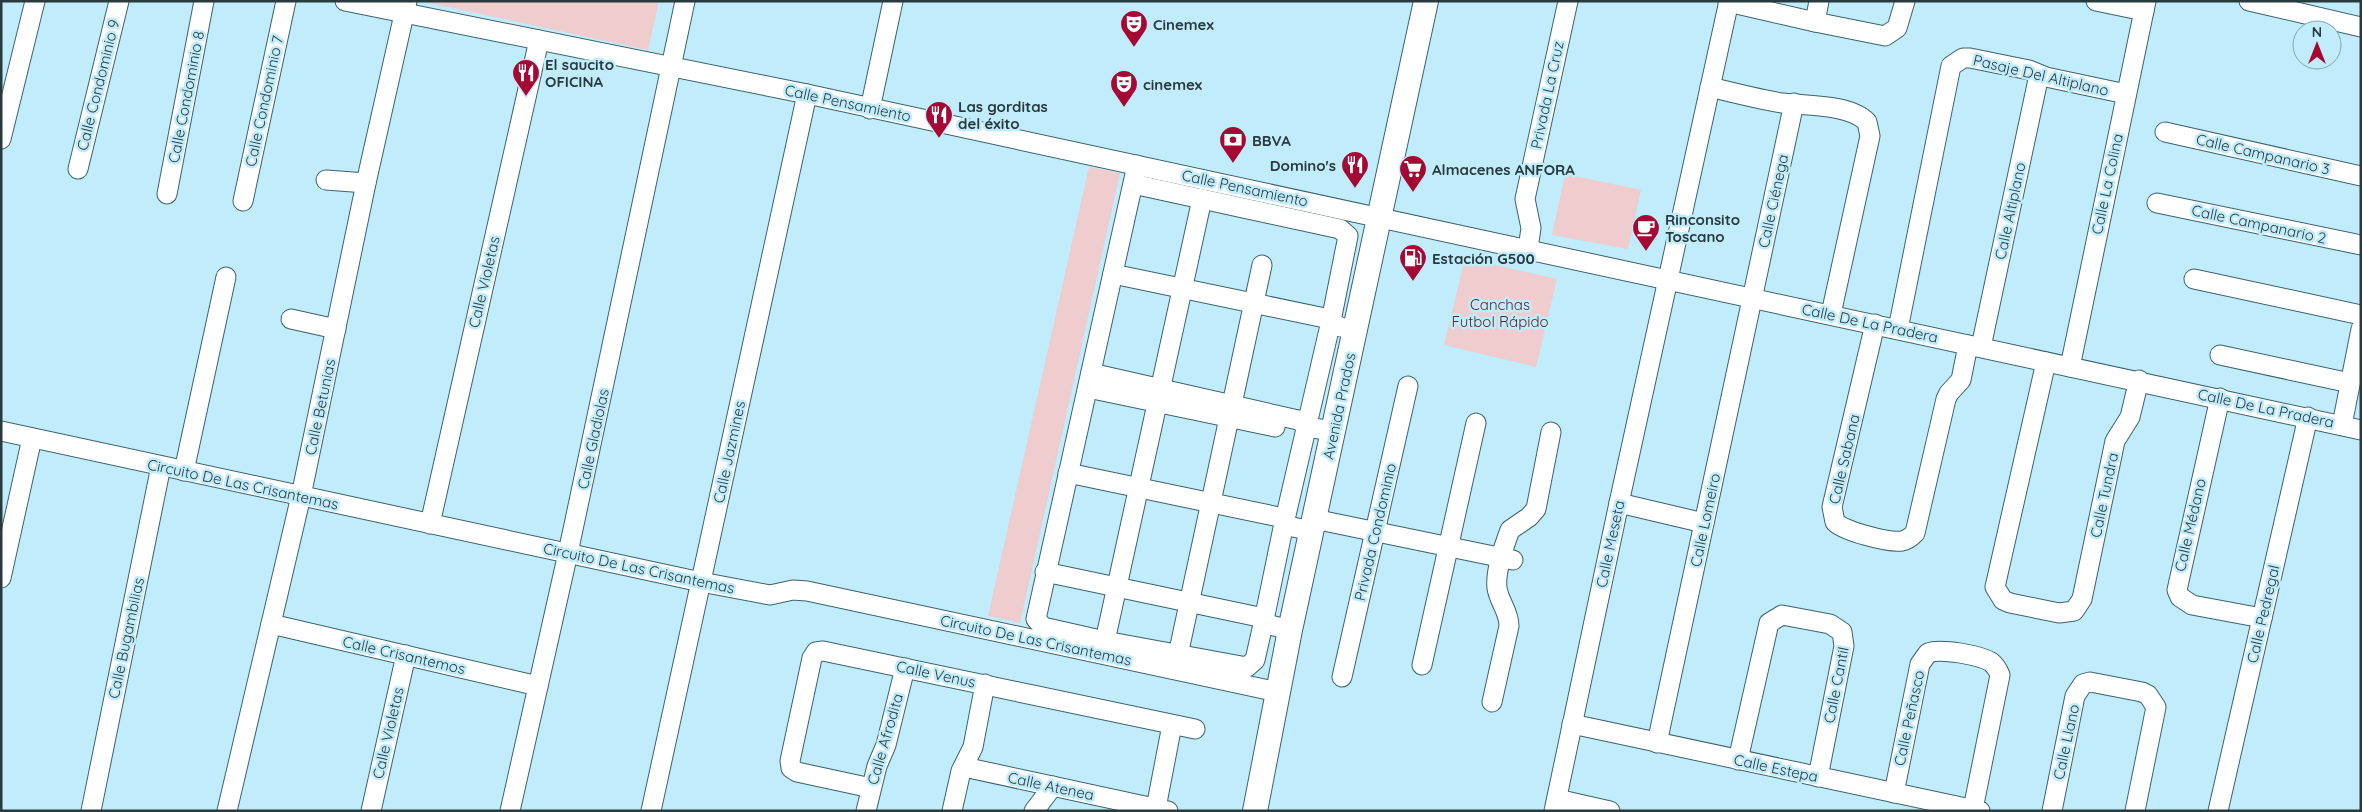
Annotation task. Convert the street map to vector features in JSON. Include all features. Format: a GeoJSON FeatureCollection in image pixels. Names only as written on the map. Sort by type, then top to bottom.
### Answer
{"type":"FeatureCollection","features":[{"type":"Feature","properties":{"kind":"main road","name":"Avenida Prados"},"geometry":{"type":"LineString","coordinates":[[1255,811],[1278,692],[1272,626],[1313,525],[1314,429],[1337,326],[1380,216],[1426,1]]}},
{"type":"Feature","properties":{"kind":"street"},"geometry":{"type":"LineString","coordinates":[[1,139],[35,1]]}},
{"type":"Feature","properties":{"kind":"street","name":"Calle Condominio 9"},"geometry":{"type":"LineString","coordinates":[[78,169],[119,1]]}},
{"type":"Feature","properties":{"kind":"street","name":"Calle Condominio 8"},"geometry":{"type":"LineString","coordinates":[[167,194],[204,1]]}},
{"type":"Feature","properties":{"kind":"street","name":"Calle Condominio 7"},"geometry":{"type":"LineString","coordinates":[[243,201],[286,1]]}},
{"type":"Feature","properties":{"kind":"street","name":"Calle Pensamiento"},"geometry":{"type":"LineString","coordinates":[[345,1],[405,8],[539,40],[806,94],[1380,216]]}},
{"type":"Feature","properties":{"kind":"street","name":"Calle Gladiolas"},"geometry":{"type":"LineString","coordinates":[[510,811],[568,553],[685,1]]}},
{"type":"Feature","properties":{"kind":"street"},"geometry":{"type":"LineString","coordinates":[[870,108],[893,1]]}},
{"type":"Feature","properties":{"kind":"street","name":"Privada La Cruz"},"geometry":{"type":"LineString","coordinates":[[1528,249],[1530,220],[1525,199],[1568,1]]}},
{"type":"Feature","properties":{"kind":"street"},"geometry":{"type":"LineString","coordinates":[[1814,22],[1819,1]]}},
{"type":"Feature","properties":{"kind":"street"},"geometry":{"type":"LineString","coordinates":[[1729,2],[1878,36],[1892,33],[1900,22],[1905,1]]}},
{"type":"Feature","properties":{"kind":"street"},"geometry":{"type":"LineString","coordinates":[[2096,1],[2145,6]]}},
{"type":"Feature","properties":{"kind":"street"},"geometry":{"type":"LineString","coordinates":[[2249,1],[2361,27]]}},
{"type":"Feature","properties":{"kind":"street","name":"Calle Meseta"},"geometry":{"type":"LineString","coordinates":[[1556,805],[1619,503],[1729,2]]}},
{"type":"Feature","properties":{"kind":"street","name":"Calle La Colina"},"geometry":{"type":"LineString","coordinates":[[2070,367],[2145,6]]}},
{"type":"Feature","properties":{"kind":"street","name":"Calle Betunias"},"geometry":{"type":"LineString","coordinates":[[227,811],[301,496],[405,8]]}},
{"type":"Feature","properties":{"kind":"street","name":"Calle Violetas"},"geometry":{"type":"LineString","coordinates":[[430,524],[539,40]]}},
{"type":"Feature","properties":{"kind":"street","name":"Pasaje Del Altiplano"},"geometry":{"type":"LineString","coordinates":[[1898,329],[1948,73],[1956,61],[1970,58],[2029,70],[2039,75],[2126,94]]}},
{"type":"Feature","properties":{"kind":"street","name":"Calle Altiplano"},"geometry":{"type":"LineString","coordinates":[[1974,346],[2039,75]]}},
{"type":"Feature","properties":{"kind":"street"},"geometry":{"type":"LineString","coordinates":[[1710,87],[1780,103],[1808,104],[1855,114],[1867,122],[1870,136],[1831,314]]}},
{"type":"Feature","properties":{"kind":"street","name":"Calle Jazmines"},"geometry":{"type":"LineString","coordinates":[[651,811],[806,94]]}},
{"type":"Feature","properties":{"kind":"street","name":"Calle Ciénega"},"geometry":{"type":"LineString","coordinates":[[1753,298],[1794,103]]}},
{"type":"Feature","properties":{"kind":"street","name":"Calle Campanario 3"},"geometry":{"type":"LineString","coordinates":[[2165,132],[2361,176]]}},
{"type":"Feature","properties":{"kind":"street"},"geometry":{"type":"LineString","coordinates":[[1089,380],[1314,429],[1285,525],[1272,626],[1255,660],[1247,667],[1105,641],[1040,625],[1036,619],[1066,479],[1137,165]]}},
{"type":"Feature","properties":{"kind":"street"},"geometry":{"type":"LineString","coordinates":[[326,180],[366,184]]}},
{"type":"Feature","properties":{"kind":"street"},"geometry":{"type":"LineString","coordinates":[[1112,280],[1252,308],[1324,329],[1337,326],[1348,240],[1344,230],[1133,184]]}},
{"type":"Feature","properties":{"kind":"street"},"geometry":{"type":"LineString","coordinates":[[1105,641],[1202,199]]}},
{"type":"Feature","properties":{"kind":"street","name":"Calle Campanario 2"},"geometry":{"type":"LineString","coordinates":[[2157,203],[2361,245]]}},
{"type":"Feature","properties":{"kind":"street","name":"Calle De La Pradera"},"geometry":{"type":"LineString","coordinates":[[1380,216],[2361,430]]}},
{"type":"Feature","properties":{"kind":"street"},"geometry":{"type":"LineString","coordinates":[[1178,655],[1208,508],[1262,265]]}},
{"type":"Feature","properties":{"kind":"street"},"geometry":{"type":"LineString","coordinates":[[184,471],[226,276]]}},
{"type":"Feature","properties":{"kind":"street"},"geometry":{"type":"LineString","coordinates":[[2194,279],[2361,315]]}},
{"type":"Feature","properties":{"kind":"street","name":"Calle Lomeiro"},"geometry":{"type":"LineString","coordinates":[[1657,743],[1753,298]]}},
{"type":"Feature","properties":{"kind":"street"},"geometry":{"type":"LineString","coordinates":[[291,319],[336,329]]}},
{"type":"Feature","properties":{"kind":"street","name":"Calle Sabana"},"geometry":{"type":"LineString","coordinates":[[1875,324],[1832,508],[1832,515],[1840,527],[1855,532],[1896,541],[1910,538],[1915,533],[1946,399],[1961,380],[1974,346]]}},
{"type":"Feature","properties":{"kind":"street"},"geometry":{"type":"LineString","coordinates":[[2342,425],[2361,329]]}},
{"type":"Feature","properties":{"kind":"street"},"geometry":{"type":"LineString","coordinates":[[2220,355],[2350,383]]}},
{"type":"Feature","properties":{"kind":"street","name":"Calle Tundra"},"geometry":{"type":"LineString","coordinates":[[2046,362],[1995,580],[1998,594],[2010,603],[2059,613],[2074,611],[2082,599],[2116,441],[2130,417],[2138,380]]}},
{"type":"Feature","properties":{"kind":"street","name":"Privada Condominio"},"geometry":{"type":"LineString","coordinates":[[1342,677],[1408,386]]}},
{"type":"Feature","properties":{"kind":"street","name":"Calle Médano"},"geometry":{"type":"LineString","coordinates":[[2220,398],[2176,590],[2180,597],[2192,605],[2262,618]]}},
{"type":"Feature","properties":{"kind":"street","name":"Calle Pedregal"},"geometry":{"type":"LineString","coordinates":[[2218,811],[2308,417]]}},
{"type":"Feature","properties":{"kind":"street"},"geometry":{"type":"LineString","coordinates":[[1422,665],[1476,423]]}},
{"type":"Feature","properties":{"kind":"street","name":"Circuito De Las Crisantemas"},"geometry":{"type":"LineString","coordinates":[[1,431],[701,582],[770,595],[793,590],[806,591],[1278,692]]}},
{"type":"Feature","properties":{"kind":"street"},"geometry":{"type":"LineString","coordinates":[[1492,702],[1509,626],[1508,614],[1497,588],[1508,559],[1510,530],[1529,517],[1536,508],[1551,432]]}},
{"type":"Feature","properties":{"kind":"street"},"geometry":{"type":"LineString","coordinates":[[1,578],[32,438]]}},
{"type":"Feature","properties":{"kind":"street","name":"Calle Bugambilias"},"geometry":{"type":"LineString","coordinates":[[90,811],[161,466]]}},
{"type":"Feature","properties":{"kind":"street"},"geometry":{"type":"LineString","coordinates":[[1066,479],[1285,525],[1313,525],[1376,532],[1508,559]]}},
{"type":"Feature","properties":{"kind":"street"},"geometry":{"type":"LineString","coordinates":[[1619,503],[1704,523]]}},
{"type":"Feature","properties":{"kind":"street"},"geometry":{"type":"LineString","coordinates":[[1044,578],[1187,608],[1256,630],[1272,626]]}},
{"type":"Feature","properties":{"kind":"street","name":"Calle Cantil"},"geometry":{"type":"LineString","coordinates":[[1738,760],[1769,623],[1782,615],[1822,622],[1836,626],[1842,632],[1844,646],[1818,777]]}},
{"type":"Feature","properties":{"kind":"street","name":"Calle Crisantemos"},"geometry":{"type":"LineString","coordinates":[[271,624],[538,686]]}},
{"type":"Feature","properties":{"kind":"street","name":"Calle Peñasco"},"geometry":{"type":"LineString","coordinates":[[1894,793],[1920,664],[1928,652],[1942,650],[1985,660],[1997,668],[2000,675],[1976,810]]}},
{"type":"Feature","properties":{"kind":"street","name":"Calle Venus"},"geometry":{"type":"LineString","coordinates":[[871,788],[797,772],[791,768],[790,761],[812,658],[816,652],[823,651],[1195,729]]}},
{"type":"Feature","properties":{"kind":"street","name":"Calle Violetas"},"geometry":{"type":"LineString","coordinates":[[371,811],[406,656]]}},
{"type":"Feature","properties":{"kind":"street","name":"Calle Afrodita"},"geometry":{"type":"LineString","coordinates":[[866,811],[905,668]]}},
{"type":"Feature","properties":{"kind":"street","name":"Calle Llano"},"geometry":{"type":"LineString","coordinates":[[2052,811],[2075,696],[2084,684],[2098,682],[2148,695],[2156,707],[2135,811]]}},
{"type":"Feature","properties":{"kind":"street"},"geometry":{"type":"LineString","coordinates":[[952,811],[964,767],[973,748],[985,684]]}},
{"type":"Feature","properties":{"kind":"street"},"geometry":{"type":"LineString","coordinates":[[1162,810],[1172,724]]}},
{"type":"Feature","properties":{"kind":"street","name":"Calle Estepa"},"geometry":{"type":"LineString","coordinates":[[1572,724],[1976,810]]}},
{"type":"Feature","properties":{"kind":"street","name":"Calle Atenea"},"geometry":{"type":"LineString","coordinates":[[964,767],[1162,810]]}},
{"type":"Feature","properties":{"kind":"street"},"geometry":{"type":"LineString","coordinates":[[1034,811],[1053,786]]}},
{"type":"Feature","properties":{"kind":"street"},"geometry":{"type":"LineString","coordinates":[[1556,805],[1610,811]]}},
{"type":"Feature","properties":{"kind":"green space"},"geometry":{"type":"Polygon","coordinates":[[[420,1],[659,1],[648,50],[420,1]]]}},
{"type":"Feature","properties":{"kind":"green space"},"geometry":{"type":"Polygon","coordinates":[[[1089,167],[1120,173],[1020,623],[988,616],[1089,167]]]}},
{"type":"Feature","properties":{"kind":"green space"},"geometry":{"type":"Polygon","coordinates":[[[1565,174],[1641,190],[1628,249],[1552,235],[1565,174]]]}},
{"type":"Feature","properties":{"kind":"green space","name":"Canchas Futbol Rápido"},"geometry":{"type":"Polygon","coordinates":[[[1465,258],[1557,279],[1536,367],[1444,345],[1465,258]]]}},
{"type":"Feature","properties":{"kind":"place","name":"Cinemex"},"geometry":{"type":"Point","coordinates":[1134,48]}},
{"type":"Feature","properties":{"kind":"place","name":"El saucito OFICINA"},"geometry":{"type":"Point","coordinates":[526,97]}},
{"type":"Feature","properties":{"kind":"place","name":"cinemex"},"geometry":{"type":"Point","coordinates":[1124,108]}},
{"type":"Feature","properties":{"kind":"place","name":"Las gorditas del éxito"},"geometry":{"type":"Point","coordinates":[939,139]}},
{"type":"Feature","properties":{"kind":"place","name":"BBVA"},"geometry":{"type":"Point","coordinates":[1233,164]}},
{"type":"Feature","properties":{"kind":"place","name":"Domino's"},"geometry":{"type":"Point","coordinates":[1355,189]}},
{"type":"Feature","properties":{"kind":"place","name":"Almacenes ANFORA"},"geometry":{"type":"Point","coordinates":[1413,193]}},
{"type":"Feature","properties":{"kind":"place","name":"Rinconsito Toscano"},"geometry":{"type":"Point","coordinates":[1646,252]}},
{"type":"Feature","properties":{"kind":"place","name":"Estación G500"},"geometry":{"type":"Point","coordinates":[1413,282]}}]}
